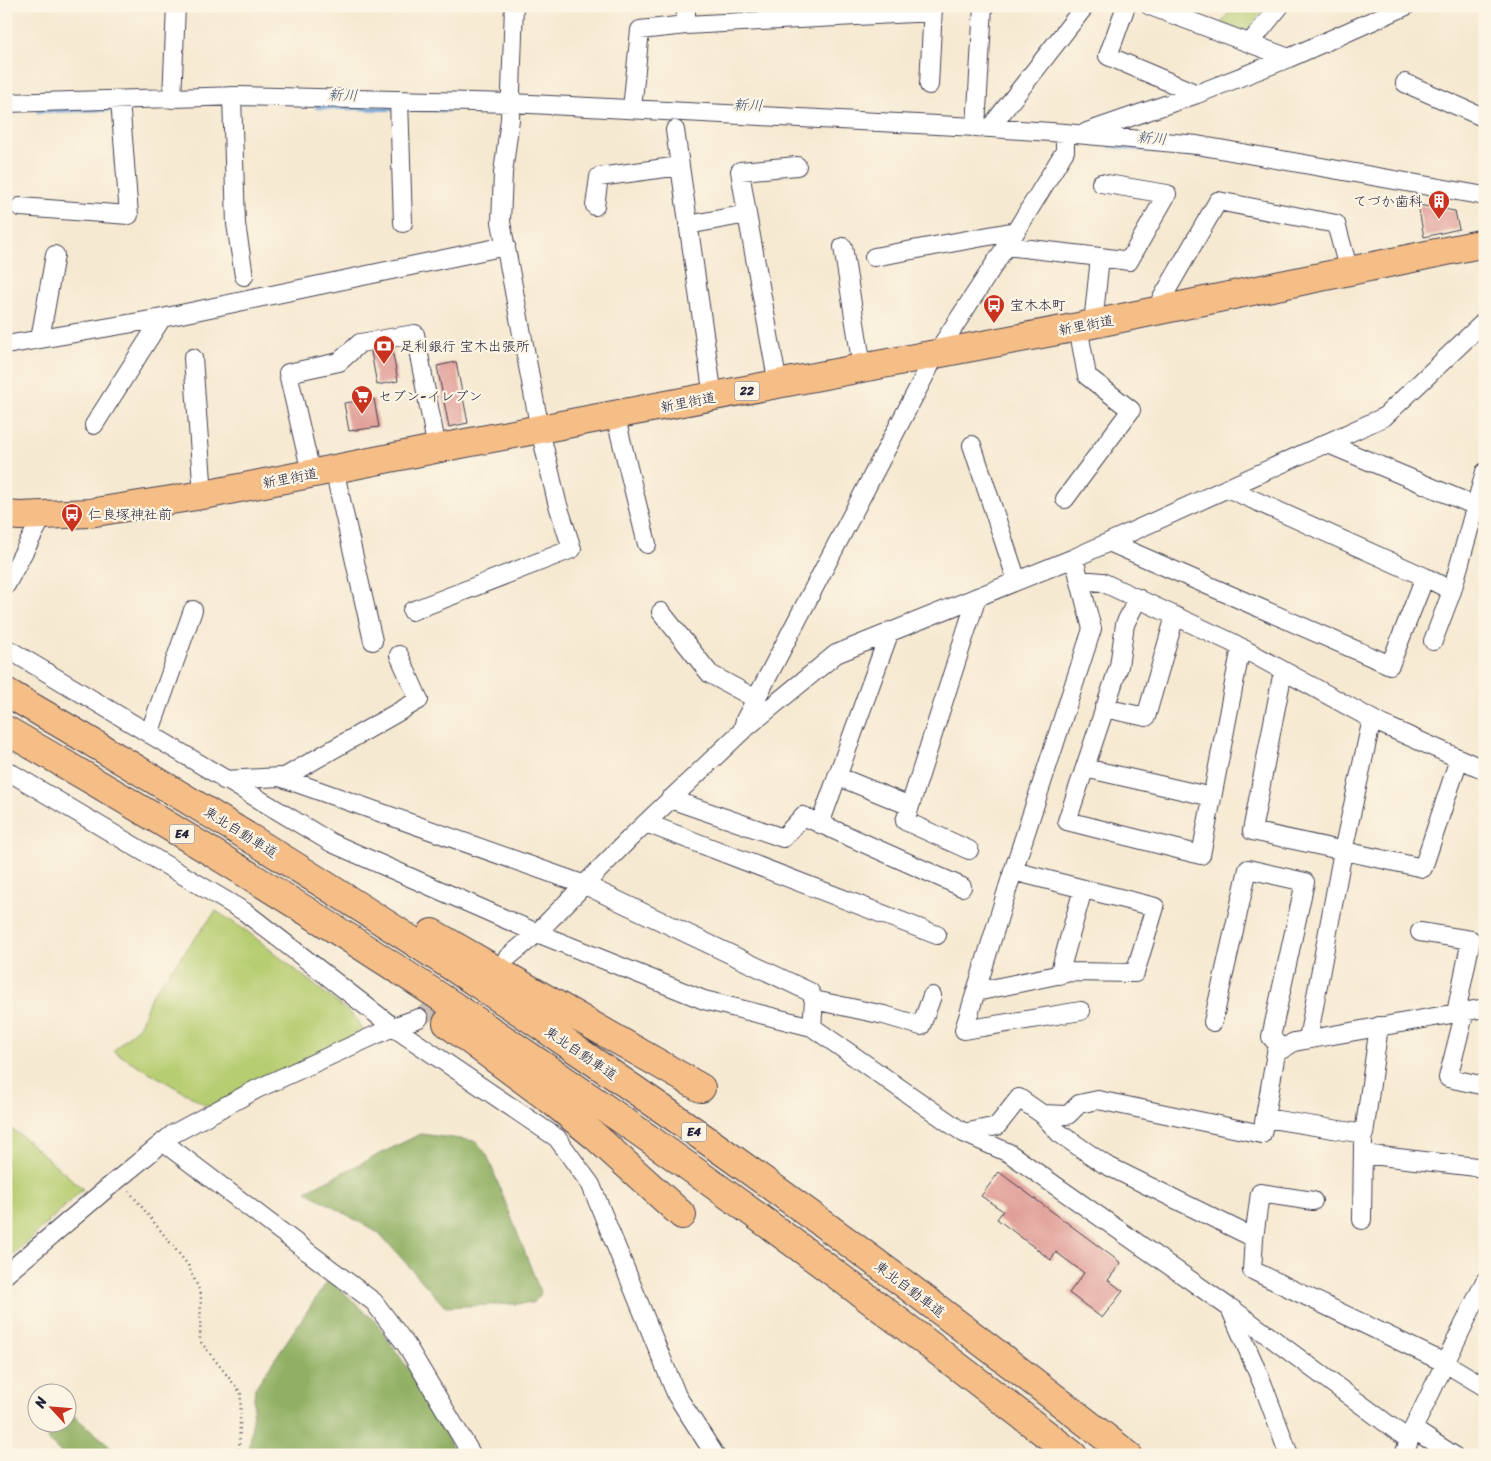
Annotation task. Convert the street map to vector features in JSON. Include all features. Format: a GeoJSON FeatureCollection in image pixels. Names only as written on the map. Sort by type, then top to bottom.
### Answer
{"type":"FeatureCollection","features":[{"type":"Feature","properties":{"kind":"main road","name":"新里街道"},"geometry":{"type":"LineString","coordinates":[[6,515],[43,516],[89,513],[203,495],[437,448],[1086,326],[1485,244]]}},
{"type":"Feature","properties":{"kind":"main road","name":"東北自動車道"},"geometry":{"type":"LineString","coordinates":[[6,692],[132,765],[243,833],[460,972],[649,1100],[784,1195],[940,1311],[1128,1455]]}},
{"type":"Feature","properties":{"kind":"main road","name":"E4"},"geometry":{"type":"LineString","coordinates":[[6,730],[118,795],[356,943],[615,1115],[914,1333],[1074,1455]]}},
{"type":"Feature","properties":{"kind":"main road"},"geometry":{"type":"LineString","coordinates":[[243,833],[375,899],[701,1088]]}},
{"type":"Feature","properties":{"kind":"main road"},"geometry":{"type":"LineString","coordinates":[[356,943],[426,1008],[552,1101],[595,1136],[682,1215]]}},
{"type":"Feature","properties":{"kind":"street"},"geometry":{"type":"LineString","coordinates":[[172,99],[176,6]]}},
{"type":"Feature","properties":{"kind":"street"},"geometry":{"type":"LineString","coordinates":[[412,611],[572,549],[557,502],[540,430],[501,222],[502,173],[510,111],[514,6]]}},
{"type":"Feature","properties":{"kind":"street"},"geometry":{"type":"LineString","coordinates":[[686,6],[686,25]]}},
{"type":"Feature","properties":{"kind":"street"},"geometry":{"type":"LineString","coordinates":[[983,6],[983,128]]}},
{"type":"Feature","properties":{"kind":"street"},"geometry":{"type":"LineString","coordinates":[[983,128],[1085,6]]}},
{"type":"Feature","properties":{"kind":"street"},"geometry":{"type":"LineString","coordinates":[[1126,6],[1108,56],[1197,94]]}},
{"type":"Feature","properties":{"kind":"street"},"geometry":{"type":"LineString","coordinates":[[1150,6],[1178,10],[1250,43],[1289,58]]}},
{"type":"Feature","properties":{"kind":"street"},"geometry":{"type":"LineString","coordinates":[[1250,43],[1280,6]]}},
{"type":"Feature","properties":{"kind":"street"},"geometry":{"type":"LineString","coordinates":[[742,731],[745,720],[936,354],[1016,230],[1065,151],[1073,134],[1197,94],[1289,58],[1406,6]]}},
{"type":"Feature","properties":{"kind":"street"},"geometry":{"type":"LineString","coordinates":[[632,109],[640,30],[686,25],[933,9],[929,85]]}},
{"type":"Feature","properties":{"kind":"street"},"geometry":{"type":"LineString","coordinates":[[1404,82],[1485,118]]}},
{"type":"Feature","properties":{"kind":"street"},"geometry":{"type":"LineString","coordinates":[[232,96],[236,224],[244,276]]}},
{"type":"Feature","properties":{"kind":"street"},"geometry":{"type":"LineString","coordinates":[[6,103],[232,96],[399,100],[510,111],[632,109],[983,128],[1197,145],[1485,196]]}},
{"type":"Feature","properties":{"kind":"street"},"geometry":{"type":"LineString","coordinates":[[20,207],[129,215],[120,100]]}},
{"type":"Feature","properties":{"kind":"street"},"geometry":{"type":"LineString","coordinates":[[399,100],[403,223]]}},
{"type":"Feature","properties":{"kind":"street"},"geometry":{"type":"LineString","coordinates":[[675,130],[713,397]]}},
{"type":"Feature","properties":{"kind":"street"},"geometry":{"type":"LineString","coordinates":[[595,206],[599,177],[680,166]]}},
{"type":"Feature","properties":{"kind":"street"},"geometry":{"type":"LineString","coordinates":[[778,385],[740,171],[797,166]]}},
{"type":"Feature","properties":{"kind":"street"},"geometry":{"type":"LineString","coordinates":[[1006,246],[1129,261],[1167,194],[1100,183]]}},
{"type":"Feature","properties":{"kind":"street"},"geometry":{"type":"LineString","coordinates":[[1154,312],[1218,201],[1336,224],[1349,272]]}},
{"type":"Feature","properties":{"kind":"street"},"geometry":{"type":"LineString","coordinates":[[688,225],[747,214]]}},
{"type":"Feature","properties":{"kind":"street"},"geometry":{"type":"LineString","coordinates":[[874,257],[1016,230]]}},
{"type":"Feature","properties":{"kind":"street"},"geometry":{"type":"LineString","coordinates":[[6,345],[162,318],[506,246]]}},
{"type":"Feature","properties":{"kind":"street"},"geometry":{"type":"LineString","coordinates":[[843,247],[862,368]]}},
{"type":"Feature","properties":{"kind":"street"},"geometry":{"type":"LineString","coordinates":[[40,339],[55,255]]}},
{"type":"Feature","properties":{"kind":"street"},"geometry":{"type":"LineString","coordinates":[[1065,499],[1131,410],[1087,376],[1086,326],[1100,257]]}},
{"type":"Feature","properties":{"kind":"street"},"geometry":{"type":"LineString","coordinates":[[94,425],[162,318]]}},
{"type":"Feature","properties":{"kind":"street"},"geometry":{"type":"LineString","coordinates":[[507,958],[537,933],[670,799],[742,731],[836,654],[1074,558],[1384,417],[1485,321]]}},
{"type":"Feature","properties":{"kind":"street"},"geometry":{"type":"LineString","coordinates":[[373,641],[322,471],[288,373],[339,362],[360,343],[415,334],[437,448]]}},
{"type":"Feature","properties":{"kind":"street"},"geometry":{"type":"LineString","coordinates":[[194,358],[203,495]]}},
{"type":"Feature","properties":{"kind":"street"},"geometry":{"type":"LineString","coordinates":[[615,415],[647,544]]}},
{"type":"Feature","properties":{"kind":"street"},"geometry":{"type":"LineString","coordinates":[[1326,443],[1476,506]]}},
{"type":"Feature","properties":{"kind":"street"},"geometry":{"type":"LineString","coordinates":[[972,444],[1016,581]]}},
{"type":"Feature","properties":{"kind":"street"},"geometry":{"type":"LineString","coordinates":[[1432,641],[1452,591],[1485,472]]}},
{"type":"Feature","properties":{"kind":"street"},"geometry":{"type":"LineString","coordinates":[[1227,488],[1452,591]]}},
{"type":"Feature","properties":{"kind":"street"},"geometry":{"type":"LineString","coordinates":[[6,585],[43,516]]}},
{"type":"Feature","properties":{"kind":"street"},"geometry":{"type":"LineString","coordinates":[[1109,542],[1390,665],[1425,577]]}},
{"type":"Feature","properties":{"kind":"street"},"geometry":{"type":"LineString","coordinates":[[1074,558],[1092,629],[1013,871],[964,1030],[1081,1012]]}},
{"type":"Feature","properties":{"kind":"street"},"geometry":{"type":"LineString","coordinates":[[1080,580],[1102,582],[1138,598],[1241,648],[1372,720],[1485,770]]}},
{"type":"Feature","properties":{"kind":"street"},"geometry":{"type":"LineString","coordinates":[[969,850],[905,821],[977,597]]}},
{"type":"Feature","properties":{"kind":"street"},"geometry":{"type":"LineString","coordinates":[[1138,598],[1125,624],[1119,666],[1067,821],[1201,855],[1241,648]]}},
{"type":"Feature","properties":{"kind":"street"},"geometry":{"type":"LineString","coordinates":[[149,734],[193,610]]}},
{"type":"Feature","properties":{"kind":"street"},"geometry":{"type":"LineString","coordinates":[[661,612],[710,674],[756,699]]}},
{"type":"Feature","properties":{"kind":"street"},"geometry":{"type":"LineString","coordinates":[[1104,708],[1146,717],[1175,616]]}},
{"type":"Feature","properties":{"kind":"street"},"geometry":{"type":"LineString","coordinates":[[820,824],[890,631]]}},
{"type":"Feature","properties":{"kind":"street"},"geometry":{"type":"LineString","coordinates":[[6,648],[332,843],[537,933],[704,1000],[812,1027],[964,1133],[1009,1153],[1230,1308],[1409,1441],[1454,1455]]}},
{"type":"Feature","properties":{"kind":"street"},"geometry":{"type":"LineString","coordinates":[[283,778],[419,700],[399,655]]}},
{"type":"Feature","properties":{"kind":"street"},"geometry":{"type":"LineString","coordinates":[[1283,671],[1252,831],[1423,868],[1459,759]]}},
{"type":"Feature","properties":{"kind":"street"},"geometry":{"type":"LineString","coordinates":[[1308,1039],[1343,851],[1372,720]]}},
{"type":"Feature","properties":{"kind":"street"},"geometry":{"type":"LineString","coordinates":[[1085,768],[1212,797]]}},
{"type":"Feature","properties":{"kind":"street"},"geometry":{"type":"LineString","coordinates":[[6,770],[245,912],[393,1027],[557,1138],[591,1185],[677,1396],[716,1455]]}},
{"type":"Feature","properties":{"kind":"street"},"geometry":{"type":"LineString","coordinates":[[224,780],[280,776],[585,885],[810,992],[814,1000],[812,1027]]}},
{"type":"Feature","properties":{"kind":"street"},"geometry":{"type":"LineString","coordinates":[[837,776],[910,806]]}},
{"type":"Feature","properties":{"kind":"street"},"geometry":{"type":"LineString","coordinates":[[670,799],[783,838],[803,816],[962,887]]}},
{"type":"Feature","properties":{"kind":"street"},"geometry":{"type":"LineString","coordinates":[[646,823],[936,935]]}},
{"type":"Feature","properties":{"kind":"street"},"geometry":{"type":"LineString","coordinates":[[1214,1022],[1248,869],[1305,882],[1272,1037],[1282,1049]]}},
{"type":"Feature","properties":{"kind":"street"},"geometry":{"type":"LineString","coordinates":[[976,992],[1072,972],[1135,973],[1155,907],[1013,871]]}},
{"type":"Feature","properties":{"kind":"street"},"geometry":{"type":"LineString","coordinates":[[1059,975],[1083,889]]}},
{"type":"Feature","properties":{"kind":"street"},"geometry":{"type":"LineString","coordinates":[[1420,932],[1471,940],[1448,1078],[1485,1086]]}},
{"type":"Feature","properties":{"kind":"street"},"geometry":{"type":"LineString","coordinates":[[814,1000],[884,1015],[921,1026],[932,996]]}},
{"type":"Feature","properties":{"kind":"street"},"geometry":{"type":"LineString","coordinates":[[1042,1114],[1068,1115],[1079,1104],[1098,1100],[1262,1134],[1276,1053],[1294,1042],[1485,1008]]}},
{"type":"Feature","properties":{"kind":"street"},"geometry":{"type":"LineString","coordinates":[[6,1274],[173,1134],[257,1089],[393,1027],[419,1018]]}},
{"type":"Feature","properties":{"kind":"street"},"geometry":{"type":"LineString","coordinates":[[1362,1220],[1364,1134],[1379,1026]]}},
{"type":"Feature","properties":{"kind":"street"},"geometry":{"type":"LineString","coordinates":[[964,1133],[997,1126],[1019,1098],[1042,1114],[1058,1133],[1104,1164],[1254,1238]]}},
{"type":"Feature","properties":{"kind":"street"},"geometry":{"type":"LineString","coordinates":[[1265,1118],[1364,1134]]}},
{"type":"Feature","properties":{"kind":"street"},"geometry":{"type":"LineString","coordinates":[[162,1142],[374,1302],[407,1346],[472,1455]]}},
{"type":"Feature","properties":{"kind":"street"},"geometry":{"type":"LineString","coordinates":[[1363,1154],[1485,1168]]}},
{"type":"Feature","properties":{"kind":"street"},"geometry":{"type":"LineString","coordinates":[[1313,1201],[1260,1193],[1252,1270],[1445,1364],[1485,1387]]}},
{"type":"Feature","properties":{"kind":"street"},"geometry":{"type":"LineString","coordinates":[[1409,1441],[1485,1281]]}},
{"type":"Feature","properties":{"kind":"street"},"geometry":{"type":"LineString","coordinates":[[1230,1308],[1263,1385],[1289,1455]]}},
{"type":"Feature","properties":{"kind":"path"},"geometry":{"type":"LineString","coordinates":[[119,1178],[188,1265],[201,1294],[200,1341],[241,1393],[239,1455]]}},
{"type":"Feature","properties":{"kind":"green space"},"geometry":{"type":"Polygon","coordinates":[[[1234,6],[1266,6],[1249,28],[1239,33],[1220,25],[1234,6]]]}},
{"type":"Feature","properties":{"kind":"green space"},"geometry":{"type":"Polygon","coordinates":[[[216,911],[248,932],[356,1018],[363,1032],[209,1107],[113,1051],[140,1025],[151,996],[216,911]]]}},
{"type":"Feature","properties":{"kind":"green space"},"geometry":{"type":"Polygon","coordinates":[[[6,1125],[24,1138],[83,1189],[6,1262],[6,1125]]]}},
{"type":"Feature","properties":{"kind":"green space"},"geometry":{"type":"Polygon","coordinates":[[[420,1134],[476,1141],[487,1155],[541,1294],[533,1303],[445,1307],[380,1234],[306,1191],[420,1134]]]}},
{"type":"Feature","properties":{"kind":"green space"},"geometry":{"type":"Polygon","coordinates":[[[329,1279],[376,1322],[422,1389],[456,1455],[249,1455],[255,1388],[329,1279]]]}},
{"type":"Feature","properties":{"kind":"green space"},"geometry":{"type":"Polygon","coordinates":[[[78,1419],[121,1455],[63,1455],[47,1439],[50,1434],[78,1434],[78,1419]]]}},
{"type":"Feature","properties":{"kind":"building","name":"てづか歯科"},"geometry":{"type":"Polygon","coordinates":[[[1418,205],[1455,211],[1459,229],[1424,237],[1418,205]]]}},
{"type":"Feature","properties":{"kind":"building","name":"足利銀行 宝木出張所"},"geometry":{"type":"Polygon","coordinates":[[[392,349],[398,381],[377,385],[371,352],[392,349]]]}},
{"type":"Feature","properties":{"kind":"building"},"geometry":{"type":"Polygon","coordinates":[[[456,362],[468,423],[449,427],[437,366],[456,362]]]}},
{"type":"Feature","properties":{"kind":"building","name":"セブン-イレブン"},"geometry":{"type":"Polygon","coordinates":[[[374,399],[379,427],[349,431],[344,403],[374,399]]]}},
{"type":"Feature","properties":{"kind":"building"},"geometry":{"type":"Polygon","coordinates":[[[999,1172],[1121,1263],[1108,1280],[1123,1291],[1102,1318],[1069,1293],[1084,1273],[1056,1252],[1051,1260],[997,1219],[1003,1211],[981,1196],[999,1172]]]}},
{"type":"Feature","properties":{"kind":"waterway","name":"新川"},"geometry":{"type":"LineString","coordinates":[[317,107],[395,109]]}},
{"type":"Feature","properties":{"kind":"waterway","name":"新川"},"geometry":{"type":"LineString","coordinates":[[125,108],[142,108]]}},
{"type":"Feature","properties":{"kind":"waterway","name":"新川"},"geometry":{"type":"LineString","coordinates":[[38,111],[117,109]]}},
{"type":"Feature","properties":{"kind":"waterway","name":"新川"},"geometry":{"type":"LineString","coordinates":[[402,109],[447,110]]}},
{"type":"Feature","properties":{"kind":"waterway","name":"新川"},"geometry":{"type":"LineString","coordinates":[[1111,146],[1210,156]]}},
{"type":"Feature","properties":{"kind":"tunnel"},"geometry":{"type":"LineString","coordinates":[[419,1018],[479,977]]}},
{"type":"Feature","properties":{"kind":"place","name":"てづか歯科"},"geometry":{"type":"Point","coordinates":[1439,220]}},
{"type":"Feature","properties":{"kind":"place","name":"宝木本町"},"geometry":{"type":"Point","coordinates":[994,324]}},
{"type":"Feature","properties":{"kind":"place","name":"足利銀行 宝木出張所"},"geometry":{"type":"Point","coordinates":[384,365]}},
{"type":"Feature","properties":{"kind":"place","name":"セブン-イレブン"},"geometry":{"type":"Point","coordinates":[362,415]}},
{"type":"Feature","properties":{"kind":"place","name":"仁良塚神社前"},"geometry":{"type":"Point","coordinates":[72,533]}}]}
